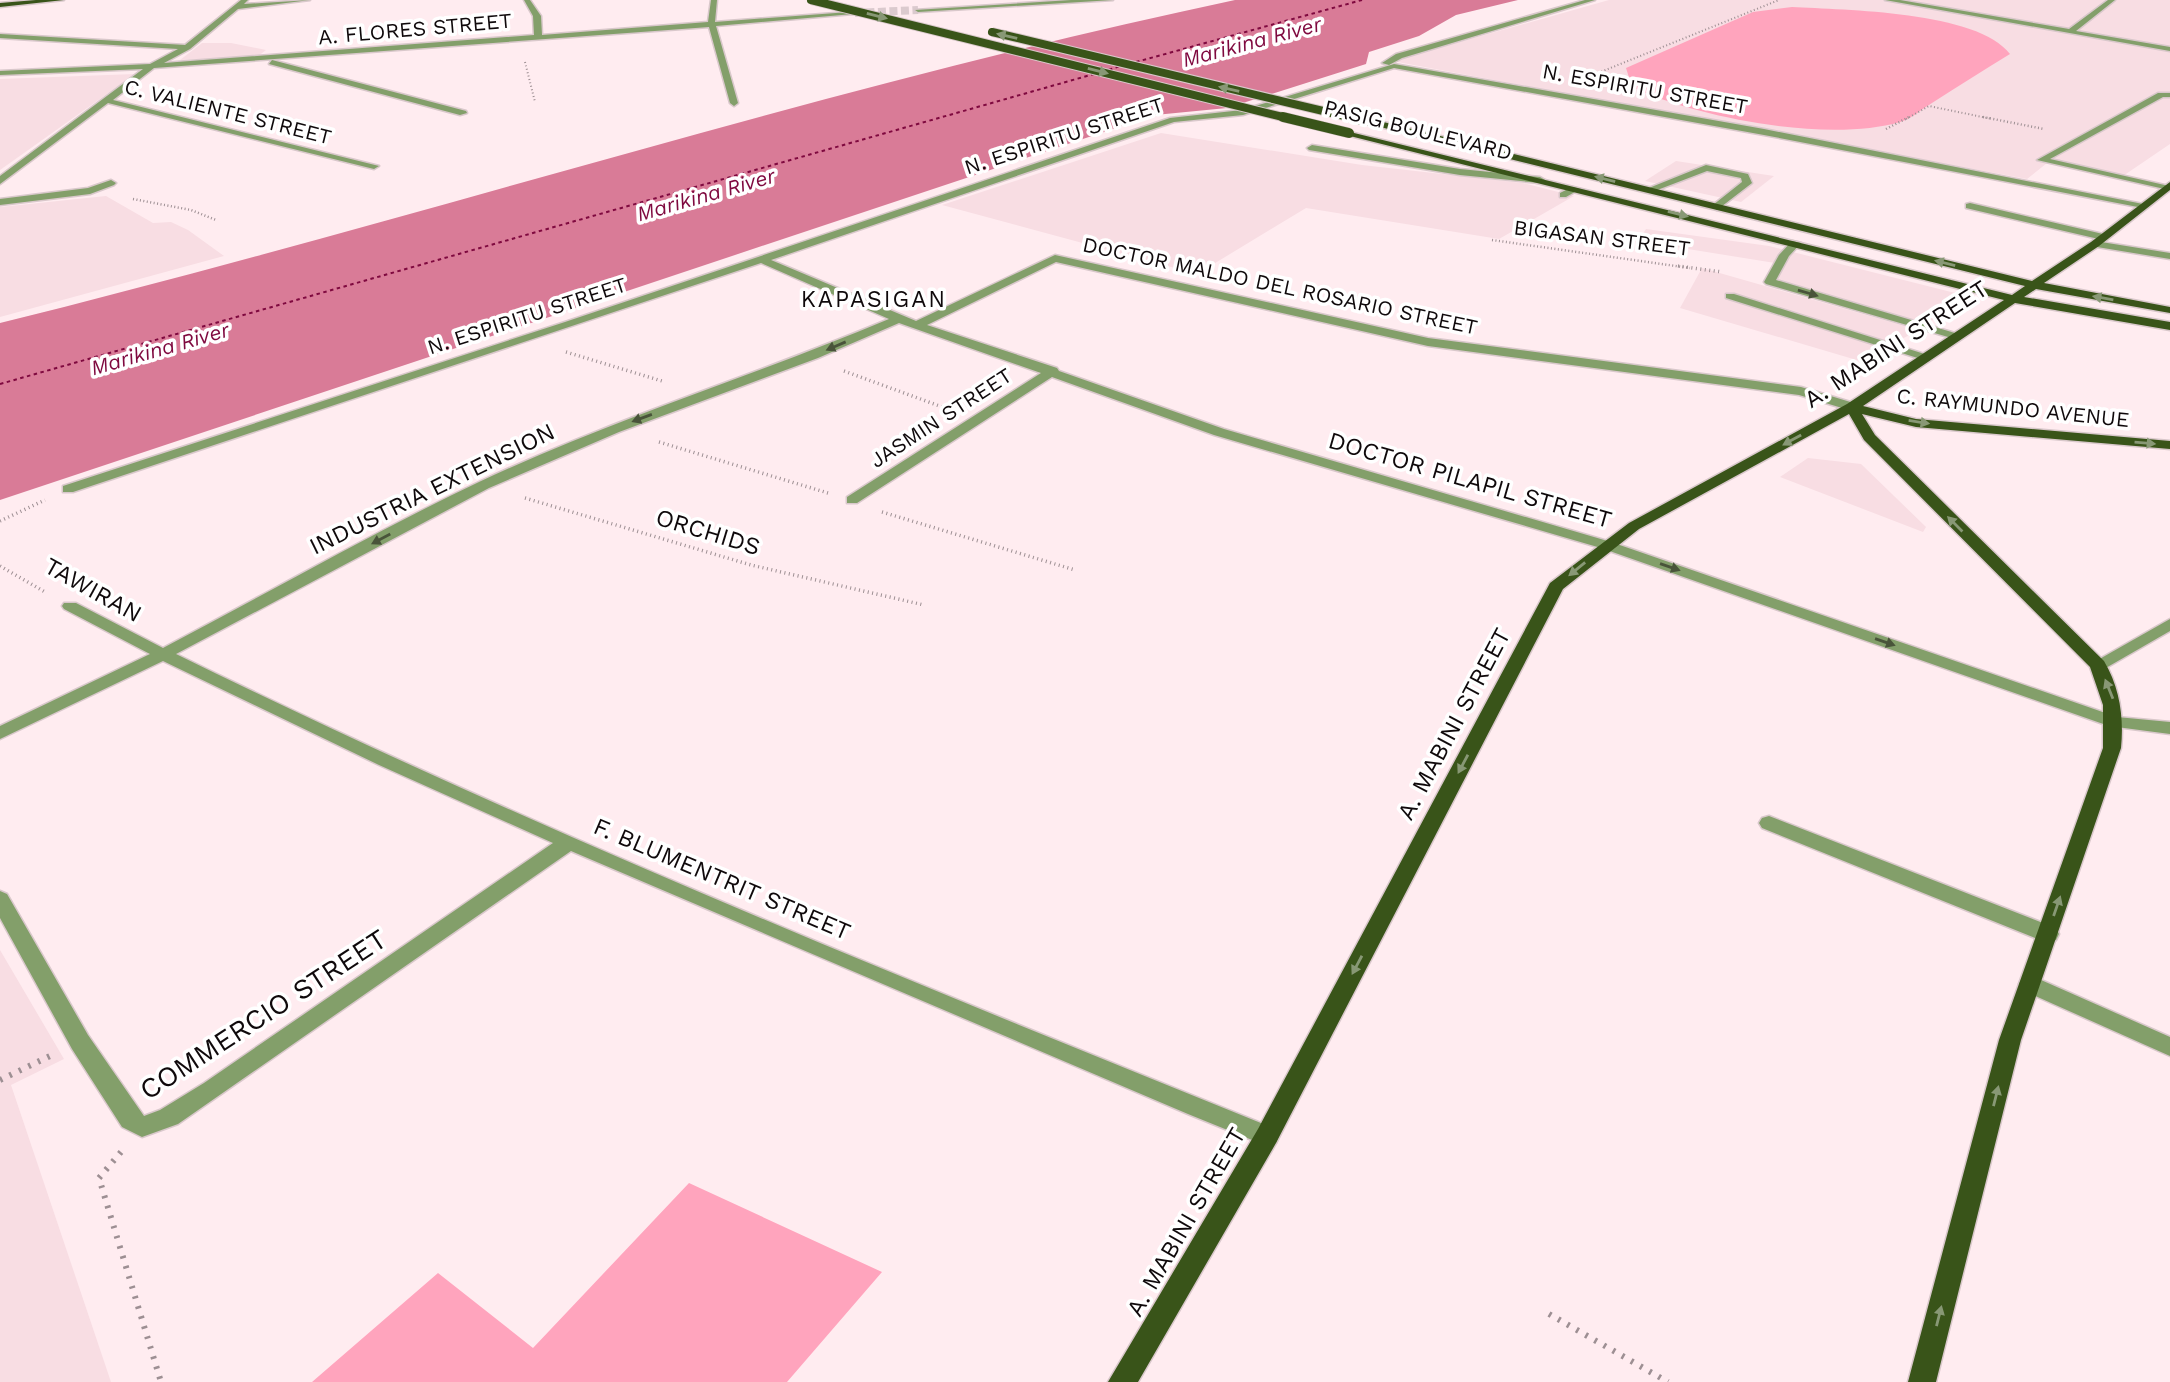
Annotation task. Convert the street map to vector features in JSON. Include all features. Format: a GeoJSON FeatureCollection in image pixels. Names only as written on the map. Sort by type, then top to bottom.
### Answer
{"type":"FeatureCollection","features":[{"type":"Feature","properties":{"kind":"main road"},"geometry":{"type":"LineString","coordinates":[[0,4],[31,0]]}},
{"type":"Feature","properties":{"kind":"main road"},"geometry":{"type":"LineString","coordinates":[[0,4],[61,0]]}},
{"type":"Feature","properties":{"kind":"main road","name":"PASIG BOULEVARD"},"geometry":{"type":"LineString","coordinates":[[811,0],[2015,299],[2170,326]]}},
{"type":"Feature","properties":{"kind":"main road"},"geometry":{"type":"LineString","coordinates":[[913,12],[936,19]]}},
{"type":"Feature","properties":{"kind":"main road","name":"PASIG BOULEVARD"},"geometry":{"type":"LineString","coordinates":[[976,29],[1367,121],[2035,285],[2170,310]]}},
{"type":"Feature","properties":{"kind":"main road","name":"A. MABINI STREET"},"geometry":{"type":"LineString","coordinates":[[1122,1382],[1267,1136],[1556,586],[1606,545],[1696,491],[1852,407],[2099,241],[2168,186]]}},
{"type":"Feature","properties":{"kind":"main road"},"geometry":{"type":"LineString","coordinates":[[1852,407],[1869,437],[2098,665],[2113,698],[2115,722],[2112,748],[2010,1040],[1922,1382]]}},
{"type":"Feature","properties":{"kind":"main road","name":"C. RAYMUNDO AVENUE"},"geometry":{"type":"LineString","coordinates":[[1852,407],[1916,423],[2170,445]]}},
{"type":"Feature","properties":{"kind":"street"},"geometry":{"type":"LineString","coordinates":[[0,181],[152,66],[187,47],[245,0]]}},
{"type":"Feature","properties":{"kind":"street"},"geometry":{"type":"LineString","coordinates":[[238,7],[307,0]]}},
{"type":"Feature","properties":{"kind":"street"},"geometry":{"type":"LineString","coordinates":[[527,0],[537,16],[538,36]]}},
{"type":"Feature","properties":{"kind":"street"},"geometry":{"type":"LineString","coordinates":[[724,0],[715,0],[711,22],[734,103]]}},
{"type":"Feature","properties":{"kind":"street"},"geometry":{"type":"LineString","coordinates":[[913,12],[1110,0]]}},
{"type":"Feature","properties":{"kind":"street"},"geometry":{"type":"LineString","coordinates":[[1394,66],[1386,63],[1592,0]]}},
{"type":"Feature","properties":{"kind":"street"},"geometry":{"type":"LineString","coordinates":[[1888,0],[2170,49]]}},
{"type":"Feature","properties":{"kind":"street"},"geometry":{"type":"LineString","coordinates":[[1926,0],[2170,40]]}},
{"type":"Feature","properties":{"kind":"street"},"geometry":{"type":"LineString","coordinates":[[2070,32],[2112,0]]}},
{"type":"Feature","properties":{"kind":"street","name":"A. FLORES STREET"},"geometry":{"type":"LineString","coordinates":[[0,73],[152,66],[216,59],[258,59],[849,13]]}},
{"type":"Feature","properties":{"kind":"street"},"geometry":{"type":"LineString","coordinates":[[0,36],[187,47]]}},
{"type":"Feature","properties":{"kind":"street"},"geometry":{"type":"LineString","coordinates":[[258,59],[463,113]]}},
{"type":"Feature","properties":{"kind":"street","name":"N. ESPIRITU STREET"},"geometry":{"type":"LineString","coordinates":[[68,489],[762,260],[1173,120],[1244,112],[1394,66],[1548,89],[2143,205]]}},
{"type":"Feature","properties":{"kind":"street"},"geometry":{"type":"LineString","coordinates":[[2168,186],[2042,160],[2161,95],[2170,95]]}},
{"type":"Feature","properties":{"kind":"street","name":"C. VALIENTE STREET"},"geometry":{"type":"LineString","coordinates":[[108,101],[374,166]]}},
{"type":"Feature","properties":{"kind":"street"},"geometry":{"type":"LineString","coordinates":[[1312,148],[1460,172],[1541,180]]}},
{"type":"Feature","properties":{"kind":"street"},"geometry":{"type":"LineString","coordinates":[[1649,190],[1706,168],[1745,176],[1747,183],[1717,207]]}},
{"type":"Feature","properties":{"kind":"street"},"geometry":{"type":"LineString","coordinates":[[0,202],[90,191],[111,183]]}},
{"type":"Feature","properties":{"kind":"street"},"geometry":{"type":"LineString","coordinates":[[1563,195],[1575,189]]}},
{"type":"Feature","properties":{"kind":"street"},"geometry":{"type":"LineString","coordinates":[[1970,206],[2099,241],[2170,256]]}},
{"type":"Feature","properties":{"kind":"street"},"geometry":{"type":"LineString","coordinates":[[1796,243],[1782,257],[1770,282],[1959,336]]}},
{"type":"Feature","properties":{"kind":"street","name":"DOCTOR MALDO DEL ROSARIO STREET"},"geometry":{"type":"LineString","coordinates":[[919,324],[1055,258],[1428,342],[1801,391],[1852,407]]}},
{"type":"Feature","properties":{"kind":"street","name":"DOCTOR PILAPIL STREET"},"geometry":{"type":"LineString","coordinates":[[762,260],[899,319],[1053,371],[1219,432],[1606,545],[2115,722],[2170,728]]}},
{"type":"Feature","properties":{"kind":"street"},"geometry":{"type":"LineString","coordinates":[[1730,296],[1928,357]]}},
{"type":"Feature","properties":{"kind":"street","name":"INDUSTRIA EXTENSION"},"geometry":{"type":"LineString","coordinates":[[0,733],[162,655],[484,485],[614,429],[808,357],[899,319]]}},
{"type":"Feature","properties":{"kind":"street","name":"JASMIN STREET"},"geometry":{"type":"LineString","coordinates":[[852,500],[1053,371]]}},
{"type":"Feature","properties":{"kind":"street","name":"TAWIRAN"},"geometry":{"type":"LineString","coordinates":[[70,606],[162,655]]}},
{"type":"Feature","properties":{"kind":"street"},"geometry":{"type":"LineString","coordinates":[[2098,665],[2170,624]]}},
{"type":"Feature","properties":{"kind":"street","name":"F. BLUMENTRIT STREET"},"geometry":{"type":"LineString","coordinates":[[162,655],[569,842],[1267,1136]]}},
{"type":"Feature","properties":{"kind":"street"},"geometry":{"type":"LineString","coordinates":[[1769,823],[2048,934]]}},
{"type":"Feature","properties":{"kind":"street","name":"COMMERCIO STREET"},"geometry":{"type":"LineString","coordinates":[[0,899],[80,1042],[131,1120],[142,1127],[169,1117],[212,1090],[569,842]]}},
{"type":"Feature","properties":{"kind":"street"},"geometry":{"type":"LineString","coordinates":[[2030,984],[2170,1047]]}},
{"type":"Feature","properties":{"kind":"path"},"geometry":{"type":"LineString","coordinates":[[1598,74],[1779,0]]}},
{"type":"Feature","properties":{"kind":"path"},"geometry":{"type":"LineString","coordinates":[[518,37],[535,102]]}},
{"type":"Feature","properties":{"kind":"path"},"geometry":{"type":"LineString","coordinates":[[1929,106],[2083,137]]}},
{"type":"Feature","properties":{"kind":"path"},"geometry":{"type":"LineString","coordinates":[[90,191],[191,210],[216,220]]}},
{"type":"Feature","properties":{"kind":"path","name":"BIGASAN STREET"},"geometry":{"type":"LineString","coordinates":[[1492,240],[1707,268]]}},
{"type":"Feature","properties":{"kind":"path"},"geometry":{"type":"LineString","coordinates":[[525,339],[706,395]]}},
{"type":"Feature","properties":{"kind":"path"},"geometry":{"type":"LineString","coordinates":[[808,357],[979,419]]}},
{"type":"Feature","properties":{"kind":"path","name":"ORCHIDS"},"geometry":{"type":"LineString","coordinates":[[484,485],[751,565],[925,605]]}},
{"type":"Feature","properties":{"kind":"path"},"geometry":{"type":"LineString","coordinates":[[0,521],[68,489]]}},
{"type":"Feature","properties":{"kind":"path","name":"TAWIRAN"},"geometry":{"type":"LineString","coordinates":[[0,566],[70,606]]}},
{"type":"Feature","properties":{"kind":"path"},"geometry":{"type":"LineString","coordinates":[[0,1080],[54,1055]]}},
{"type":"Feature","properties":{"kind":"path"},"geometry":{"type":"LineString","coordinates":[[142,1127],[99,1178],[161,1382]]}},
{"type":"Feature","properties":{"kind":"path"},"geometry":{"type":"LineString","coordinates":[[1549,1314],[1668,1382]]}},
{"type":"Feature","properties":{"kind":"shaded area"},"geometry":{"type":"Polygon","coordinates":[[[1609,0],[2170,0],[2170,144],[2120,178],[2047,163],[2027,179],[1392,61],[1609,0]]]}},
{"type":"Feature","properties":{"kind":"shaded area"},"geometry":{"type":"Polygon","coordinates":[[[1792,7],[1875,12],[1941,21],[1970,29],[1994,40],[2010,54],[1908,119],[1871,128],[1837,130],[1764,124],[1692,108],[1632,87],[1626,68],[1753,12],[1792,7]]]}},
{"type":"Feature","properties":{"kind":"shaded area"},"geometry":{"type":"Polygon","coordinates":[[[202,43],[231,43],[266,50],[257,57],[180,60],[202,43]]]}},
{"type":"Feature","properties":{"kind":"shaded area"},"geometry":{"type":"Polygon","coordinates":[[[135,74],[0,170],[0,79],[135,74]]]}},
{"type":"Feature","properties":{"kind":"shaded area"},"geometry":{"type":"Polygon","coordinates":[[[1161,133],[1362,165],[1523,183],[1574,196],[1499,239],[1306,208],[1197,274],[942,205],[1161,133]]]}},
{"type":"Feature","properties":{"kind":"shaded area"},"geometry":{"type":"Polygon","coordinates":[[[1676,161],[1774,176],[1741,202],[1645,181],[1676,161]]]}},
{"type":"Feature","properties":{"kind":"shaded area"},"geometry":{"type":"Polygon","coordinates":[[[106,196],[153,223],[171,222],[188,230],[224,256],[0,317],[0,207],[106,196]]]}},
{"type":"Feature","properties":{"kind":"shaded area"},"geometry":{"type":"Polygon","coordinates":[[[1646,229],[1769,246],[1963,295],[1923,328],[1763,283],[1775,263],[1638,241],[1646,229]]]}},
{"type":"Feature","properties":{"kind":"shaded area"},"geometry":{"type":"Polygon","coordinates":[[[1702,268],[1919,330],[1860,361],[1680,308],[1702,268]]]}},
{"type":"Feature","properties":{"kind":"shaded area"},"geometry":{"type":"Polygon","coordinates":[[[1808,458],[1861,464],[1926,527],[1923,532],[1780,477],[1808,458]]]}},
{"type":"Feature","properties":{"kind":"shaded area"},"geometry":{"type":"Polygon","coordinates":[[[0,950],[64,1059],[11,1085],[111,1382],[0,1382],[0,950]]]}},
{"type":"Feature","properties":{"kind":"shaded area"},"geometry":{"type":"Polygon","coordinates":[[[689,1183],[882,1272],[787,1382],[312,1382],[438,1273],[533,1348],[689,1183]]]}},
{"type":"Feature","properties":{"kind":"water","name":"Marikina River"},"geometry":{"type":"Polygon","coordinates":[[[1235,0],[1518,0],[1456,15],[1419,36],[1369,52],[1366,64],[1227,108],[1155,115],[0,500],[0,323],[309,242],[925,73],[1235,0]]]}},
{"type":"Feature","properties":{"kind":"ferry route"},"geometry":{"type":"LineString","coordinates":[[1136,62],[1362,0]]}},
{"type":"Feature","properties":{"kind":"ferry route"},"geometry":{"type":"LineString","coordinates":[[1109,70],[1120,66]]}},
{"type":"Feature","properties":{"kind":"ferry route"},"geometry":{"type":"LineString","coordinates":[[0,384],[1094,74]]}},
{"type":"Feature","properties":{"kind":"tunnel"},"geometry":{"type":"LineString","coordinates":[[855,13],[918,10]]}},
{"type":"Feature","properties":{"kind":"district","name":"KAPASIGAN"},"geometry":{"type":"Point","coordinates":[874,299]}}]}
